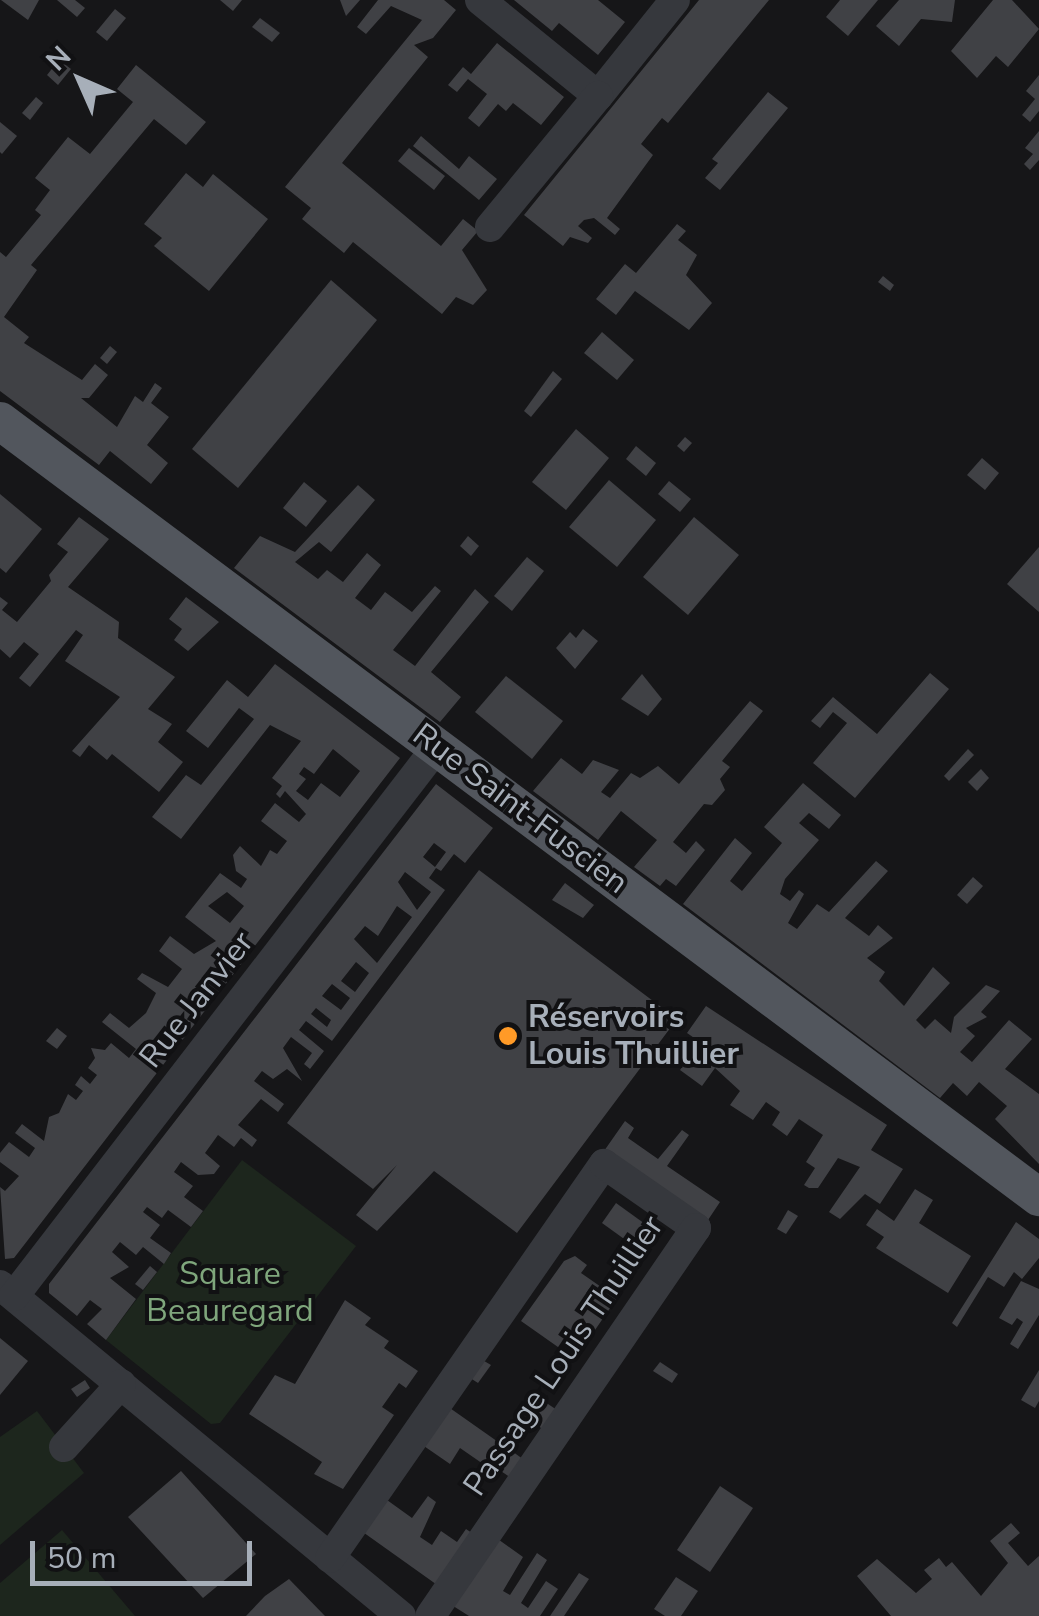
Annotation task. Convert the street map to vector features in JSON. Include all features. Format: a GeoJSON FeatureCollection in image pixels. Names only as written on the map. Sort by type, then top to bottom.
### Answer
{"type":"FeatureCollection","features":[{"type":"Feature","properties":{"kind":"main road","name":"Rue Saint-Fuscien"},"geometry":{"type":"LineString","coordinates":[[0,420],[1039,1197]]}},
{"type":"Feature","properties":{"kind":"street"},"geometry":{"type":"LineString","coordinates":[[480,0],[598,96]]}},
{"type":"Feature","properties":{"kind":"street"},"geometry":{"type":"LineString","coordinates":[[490,226],[676,0]]}},
{"type":"Feature","properties":{"kind":"street","name":"Rue Janvier"},"geometry":{"type":"LineString","coordinates":[[7,1290],[436,747]]}},
{"type":"Feature","properties":{"kind":"street","name":"Passage Louis Thuillier"},"geometry":{"type":"LineString","coordinates":[[330,1558],[604,1164],[696,1228],[430,1616]]}},
{"type":"Feature","properties":{"kind":"street"},"geometry":{"type":"LineString","coordinates":[[7,1290],[401,1616]]}},
{"type":"Feature","properties":{"kind":"street"},"geometry":{"type":"LineString","coordinates":[[64,1447],[121,1384]]}},
{"type":"Feature","properties":{"kind":"green space","name":"Square Beauregard"},"geometry":{"type":"Polygon","coordinates":[[[242,1160],[356,1246],[220,1423],[211,1424],[106,1340],[242,1160]]]}},
{"type":"Feature","properties":{"kind":"green space"},"geometry":{"type":"Polygon","coordinates":[[[37,1411],[84,1473],[0,1545],[0,1437],[37,1411]]]}},
{"type":"Feature","properties":{"kind":"green space"},"geometry":{"type":"Polygon","coordinates":[[[62,1530],[135,1616],[0,1616],[0,1583],[62,1530]]]}},
{"type":"Feature","properties":{"kind":"building"},"geometry":{"type":"Polygon","coordinates":[[[1,0],[39,0],[28,20],[1,0]]]}},
{"type":"Feature","properties":{"kind":"building"},"geometry":{"type":"Polygon","coordinates":[[[57,0],[75,0],[85,8],[77,17],[57,0]]]}},
{"type":"Feature","properties":{"kind":"building"},"geometry":{"type":"Polygon","coordinates":[[[220,0],[242,0],[233,11],[220,0]]]}},
{"type":"Feature","properties":{"kind":"building"},"geometry":{"type":"Polygon","coordinates":[[[340,0],[360,0],[346,16],[340,0]]]}},
{"type":"Feature","properties":{"kind":"building"},"geometry":{"type":"Polygon","coordinates":[[[378,0],[444,0],[456,10],[433,38],[414,45],[428,57],[342,163],[441,246],[463,219],[478,231],[462,250],[487,290],[473,305],[456,297],[442,314],[353,242],[344,253],[302,219],[311,208],[285,187],[422,20],[391,6],[366,34],[357,27],[378,0]]]}},
{"type":"Feature","properties":{"kind":"building"},"geometry":{"type":"Polygon","coordinates":[[[514,0],[598,0],[625,22],[598,55],[559,23],[552,31],[514,0]]]}},
{"type":"Feature","properties":{"kind":"building"},"geometry":{"type":"Polygon","coordinates":[[[699,0],[769,0],[668,123],[662,118],[641,144],[653,155],[607,218],[620,229],[615,235],[594,218],[584,220],[578,226],[592,238],[588,243],[570,237],[563,246],[524,215],[699,0]]]}},
{"type":"Feature","properties":{"kind":"building"},"geometry":{"type":"Polygon","coordinates":[[[840,0],[878,0],[848,36],[826,17],[840,0]]]}},
{"type":"Feature","properties":{"kind":"building"},"geometry":{"type":"Polygon","coordinates":[[[899,0],[955,0],[952,22],[921,19],[899,46],[876,26],[899,0]]]}},
{"type":"Feature","properties":{"kind":"building"},"geometry":{"type":"Polygon","coordinates":[[[993,0],[1012,0],[1039,29],[1008,67],[996,56],[977,78],[951,51],[993,0]]]}},
{"type":"Feature","properties":{"kind":"building"},"geometry":{"type":"Polygon","coordinates":[[[115,9],[126,18],[107,41],[96,32],[115,9]]]}},
{"type":"Feature","properties":{"kind":"building"},"geometry":{"type":"Polygon","coordinates":[[[260,18],[280,33],[272,42],[252,27],[260,18]]]}},
{"type":"Feature","properties":{"kind":"building"},"geometry":{"type":"Polygon","coordinates":[[[497,43],[564,97],[541,125],[513,103],[506,111],[498,104],[479,127],[468,118],[487,94],[468,79],[457,92],[448,85],[463,67],[471,74],[497,43]]]}},
{"type":"Feature","properties":{"kind":"building"},"geometry":{"type":"Polygon","coordinates":[[[59,60],[71,69],[58,85],[47,75],[59,60]]]}},
{"type":"Feature","properties":{"kind":"building"},"geometry":{"type":"Polygon","coordinates":[[[136,65],[206,122],[186,145],[154,119],[31,265],[37,270],[4,317],[29,337],[24,343],[82,380],[95,364],[108,375],[89,398],[81,398],[117,427],[135,396],[143,402],[155,383],[162,388],[151,403],[169,417],[147,445],[168,463],[151,484],[110,451],[99,465],[0,391],[0,252],[6,257],[41,215],[35,210],[50,190],[35,178],[68,137],[90,154],[133,102],[117,89],[136,65]]]}},
{"type":"Feature","properties":{"kind":"building"},"geometry":{"type":"Polygon","coordinates":[[[1039,75],[1039,111],[1030,122],[1022,115],[1035,99],[1026,91],[1039,75]]]}},
{"type":"Feature","properties":{"kind":"building"},"geometry":{"type":"Polygon","coordinates":[[[768,92],[788,108],[720,190],[705,178],[718,163],[712,159],[768,92]]]}},
{"type":"Feature","properties":{"kind":"building"},"geometry":{"type":"Polygon","coordinates":[[[36,97],[43,103],[30,120],[22,113],[36,97]]]}},
{"type":"Feature","properties":{"kind":"building"},"geometry":{"type":"Polygon","coordinates":[[[0,122],[17,136],[2,154],[0,152],[0,122]]]}},
{"type":"Feature","properties":{"kind":"building"},"geometry":{"type":"Polygon","coordinates":[[[1039,131],[1039,160],[1030,170],[1024,164],[1033,154],[1025,148],[1039,131]]]}},
{"type":"Feature","properties":{"kind":"building"},"geometry":{"type":"Polygon","coordinates":[[[421,136],[459,169],[469,156],[497,179],[479,200],[413,146],[421,136]]]}},
{"type":"Feature","properties":{"kind":"building"},"geometry":{"type":"Polygon","coordinates":[[[409,148],[445,176],[434,190],[398,161],[409,148]]]}},
{"type":"Feature","properties":{"kind":"building"},"geometry":{"type":"Polygon","coordinates":[[[186,173],[203,187],[213,174],[268,219],[209,291],[154,246],[162,238],[144,224],[186,173]]]}},
{"type":"Feature","properties":{"kind":"building"},"geometry":{"type":"Polygon","coordinates":[[[677,224],[686,231],[678,240],[697,255],[686,275],[712,303],[689,330],[635,291],[616,315],[596,299],[625,264],[636,273],[677,224]]]}},
{"type":"Feature","properties":{"kind":"building"},"geometry":{"type":"Polygon","coordinates":[[[883,276],[894,285],[890,291],[878,282],[883,276]]]}},
{"type":"Feature","properties":{"kind":"building"},"geometry":{"type":"Polygon","coordinates":[[[331,280],[377,320],[238,488],[192,449],[331,280]]]}},
{"type":"Feature","properties":{"kind":"building"},"geometry":{"type":"Polygon","coordinates":[[[602,332],[634,360],[617,380],[584,353],[602,332]]]}},
{"type":"Feature","properties":{"kind":"building"},"geometry":{"type":"Polygon","coordinates":[[[110,346],[117,352],[107,364],[100,358],[110,346]]]}},
{"type":"Feature","properties":{"kind":"building"},"geometry":{"type":"Polygon","coordinates":[[[553,371],[562,379],[531,417],[524,411],[553,371]]]}},
{"type":"Feature","properties":{"kind":"building"},"geometry":{"type":"Polygon","coordinates":[[[576,429],[609,458],[566,510],[532,482],[576,429]]]}},
{"type":"Feature","properties":{"kind":"building"},"geometry":{"type":"Polygon","coordinates":[[[685,437],[692,443],[684,452],[677,446],[685,437]]]}},
{"type":"Feature","properties":{"kind":"building"},"geometry":{"type":"Polygon","coordinates":[[[636,446],[656,463],[646,476],[626,459],[636,446]]]}},
{"type":"Feature","properties":{"kind":"building"},"geometry":{"type":"Polygon","coordinates":[[[982,458],[999,473],[985,490],[967,475],[982,458]]]}},
{"type":"Feature","properties":{"kind":"building"},"geometry":{"type":"Polygon","coordinates":[[[609,480],[656,520],[617,567],[569,527],[609,480]]]}},
{"type":"Feature","properties":{"kind":"building"},"geometry":{"type":"Polygon","coordinates":[[[669,481],[691,499],[680,512],[658,494],[669,481]]]}},
{"type":"Feature","properties":{"kind":"building"},"geometry":{"type":"Polygon","coordinates":[[[304,482],[327,501],[306,527],[283,508],[304,482]]]}},
{"type":"Feature","properties":{"kind":"building"},"geometry":{"type":"Polygon","coordinates":[[[358,485],[375,500],[331,552],[319,542],[295,562],[318,579],[327,570],[343,582],[367,553],[381,565],[355,598],[371,610],[385,592],[412,612],[435,586],[441,591],[393,650],[415,666],[475,589],[489,602],[431,672],[461,697],[440,722],[234,568],[260,536],[295,552],[358,485]]]}},
{"type":"Feature","properties":{"kind":"building"},"geometry":{"type":"Polygon","coordinates":[[[0,494],[42,529],[6,573],[0,568],[0,494]]]}},
{"type":"Feature","properties":{"kind":"building"},"geometry":{"type":"Polygon","coordinates":[[[79,517],[109,539],[68,587],[119,622],[118,638],[175,677],[148,709],[172,724],[158,742],[183,762],[159,792],[112,754],[107,760],[89,745],[80,757],[72,751],[120,697],[65,661],[83,635],[76,630],[30,687],[19,678],[39,654],[24,642],[10,658],[0,649],[0,597],[8,603],[2,610],[17,622],[51,581],[49,575],[68,552],[57,544],[79,517]]]}},
{"type":"Feature","properties":{"kind":"building"},"geometry":{"type":"Polygon","coordinates":[[[694,517],[739,555],[688,615],[643,577],[694,517]]]}},
{"type":"Feature","properties":{"kind":"building"},"geometry":{"type":"Polygon","coordinates":[[[468,536],[479,546],[471,556],[460,546],[468,536]]]}},
{"type":"Feature","properties":{"kind":"building"},"geometry":{"type":"Polygon","coordinates":[[[1039,547],[1039,612],[1007,584],[1039,547]]]}},
{"type":"Feature","properties":{"kind":"building"},"geometry":{"type":"Polygon","coordinates":[[[527,557],[544,571],[512,611],[494,596],[527,557]]]}},
{"type":"Feature","properties":{"kind":"building"},"geometry":{"type":"Polygon","coordinates":[[[186,597],[219,622],[188,651],[174,640],[182,629],[169,619],[186,597]]]}},
{"type":"Feature","properties":{"kind":"building"},"geometry":{"type":"Polygon","coordinates":[[[583,629],[598,641],[575,669],[556,648],[570,632],[576,638],[583,629]]]}},
{"type":"Feature","properties":{"kind":"building"},"geometry":{"type":"Polygon","coordinates":[[[275,664],[400,758],[14,1258],[5,1259],[0,1187],[5,1191],[19,1176],[0,1162],[0,1153],[9,1142],[29,1157],[35,1148],[15,1133],[22,1124],[44,1141],[49,1117],[59,1113],[68,1094],[76,1100],[83,1091],[75,1085],[81,1076],[90,1084],[97,1075],[88,1068],[95,1058],[91,1048],[105,1050],[111,1043],[129,1058],[136,1049],[102,1022],[110,1013],[129,1028],[146,1013],[156,993],[137,979],[142,973],[168,987],[182,969],[159,951],[170,936],[194,954],[216,941],[185,917],[220,873],[241,888],[247,879],[236,871],[233,855],[240,846],[261,866],[270,850],[277,854],[287,841],[261,821],[275,803],[299,822],[306,814],[285,791],[280,798],[276,794],[282,786],[272,778],[301,741],[270,725],[181,839],[152,817],[186,775],[201,785],[254,719],[239,708],[208,748],[186,731],[227,680],[248,697],[275,664]],[[333,749],[314,774],[304,767],[299,774],[306,779],[296,791],[308,800],[321,783],[340,797],[360,771],[333,749]],[[227,892],[208,906],[230,923],[244,906],[227,892]]]}},
{"type":"Feature","properties":{"kind":"building"},"geometry":{"type":"Polygon","coordinates":[[[930,673],[949,689],[855,798],[813,763],[847,723],[833,712],[820,728],[811,721],[833,697],[877,734],[930,673]]]}},
{"type":"Feature","properties":{"kind":"building"},"geometry":{"type":"Polygon","coordinates":[[[642,674],[662,699],[648,716],[621,699],[642,674]]]}},
{"type":"Feature","properties":{"kind":"building"},"geometry":{"type":"Polygon","coordinates":[[[506,676],[563,721],[532,759],[475,712],[506,676]]]}},
{"type":"Feature","properties":{"kind":"building"},"geometry":{"type":"Polygon","coordinates":[[[750,701],[763,711],[722,761],[730,767],[720,779],[725,790],[712,805],[704,804],[673,842],[686,853],[696,841],[705,850],[676,886],[666,879],[660,886],[634,867],[657,840],[621,811],[598,840],[533,791],[561,758],[582,774],[593,760],[619,770],[601,792],[610,798],[631,773],[640,778],[658,766],[679,784],[750,701]]]}},
{"type":"Feature","properties":{"kind":"building"},"geometry":{"type":"Polygon","coordinates":[[[968,749],[974,755],[949,781],[944,776],[968,749]]]}},
{"type":"Feature","properties":{"kind":"building"},"geometry":{"type":"Polygon","coordinates":[[[981,769],[989,778],[977,791],[968,782],[981,769]]]}},
{"type":"Feature","properties":{"kind":"building"},"geometry":{"type":"Polygon","coordinates":[[[803,783],[841,815],[829,829],[809,813],[799,823],[819,840],[785,879],[780,894],[790,901],[799,890],[804,894],[788,923],[797,929],[817,904],[829,912],[876,861],[888,871],[845,918],[869,936],[878,925],[893,938],[867,958],[885,972],[879,981],[904,1006],[933,967],[950,983],[916,1020],[925,1029],[935,1019],[951,1033],[954,1017],[986,985],[1000,991],[981,1012],[987,1017],[966,1028],[975,1036],[960,1052],[972,1062],[1009,1020],[1032,1039],[1005,1069],[1039,1094],[1039,1164],[995,1119],[1007,1106],[979,1082],[967,1096],[953,1083],[940,1098],[683,904],[735,838],[752,853],[730,881],[742,891],[782,843],[764,827],[803,783]]]}},
{"type":"Feature","properties":{"kind":"building"},"geometry":{"type":"Polygon","coordinates":[[[436,784],[493,828],[465,863],[454,854],[441,871],[436,868],[429,878],[445,890],[332,1041],[306,1021],[299,1030],[324,1051],[310,1069],[304,1064],[312,1053],[291,1037],[283,1048],[302,1081],[287,1069],[273,1079],[262,1071],[254,1081],[284,1104],[278,1112],[261,1099],[238,1125],[257,1140],[252,1147],[241,1138],[234,1147],[218,1135],[205,1153],[220,1166],[214,1174],[198,1175],[181,1162],[174,1172],[193,1186],[184,1197],[203,1211],[191,1227],[168,1210],[162,1218],[147,1207],[143,1212],[160,1225],[150,1238],[171,1253],[164,1264],[143,1247],[136,1255],[120,1242],[112,1252],[129,1267],[110,1278],[136,1299],[106,1340],[87,1324],[102,1309],[90,1300],[77,1316],[49,1293],[49,1284],[436,784]],[[434,843],[423,857],[435,867],[446,852],[434,843]],[[405,872],[398,882],[417,910],[431,892],[405,872]],[[397,906],[378,936],[365,926],[354,939],[377,963],[412,917],[397,906]],[[356,962],[341,981],[355,992],[369,973],[356,962]],[[332,984],[322,996],[341,1010],[350,998],[332,984]],[[316,1008],[311,1014],[327,1027],[331,1020],[316,1008]]]}},
{"type":"Feature","properties":{"kind":"building","name":"Réservoirs Louis Thuillier"},"geometry":{"type":"Polygon","coordinates":[[[479,870],[677,1019],[517,1233],[434,1171],[377,1231],[356,1215],[397,1165],[373,1189],[287,1123],[479,870]]]}},
{"type":"Feature","properties":{"kind":"building"},"geometry":{"type":"Polygon","coordinates":[[[973,877],[983,886],[967,904],[957,895],[973,877]]]}},
{"type":"Feature","properties":{"kind":"building"},"geometry":{"type":"Polygon","coordinates":[[[565,883],[594,905],[583,918],[552,900],[565,883]]]}},
{"type":"Feature","properties":{"kind":"building"},"geometry":{"type":"Polygon","coordinates":[[[706,1006],[887,1125],[871,1150],[903,1169],[880,1204],[865,1194],[840,1219],[829,1212],[860,1167],[838,1158],[818,1188],[809,1188],[804,1185],[815,1168],[806,1162],[823,1135],[799,1119],[787,1136],[772,1125],[780,1112],[766,1102],[753,1120],[730,1105],[740,1091],[715,1068],[702,1086],[680,1070],[700,1042],[687,1033],[706,1006]]]}},
{"type":"Feature","properties":{"kind":"building"},"geometry":{"type":"Polygon","coordinates":[[[57,1028],[67,1036],[57,1049],[46,1041],[57,1028]]]}},
{"type":"Feature","properties":{"kind":"building"},"geometry":{"type":"Polygon","coordinates":[[[625,1121],[634,1128],[628,1138],[658,1159],[682,1130],[689,1135],[667,1166],[720,1202],[706,1223],[604,1151],[625,1121]]]}},
{"type":"Feature","properties":{"kind":"building"},"geometry":{"type":"Polygon","coordinates":[[[915,1189],[933,1200],[919,1223],[971,1256],[948,1293],[876,1248],[884,1237],[866,1225],[877,1209],[894,1221],[915,1189]]]}},
{"type":"Feature","properties":{"kind":"building"},"geometry":{"type":"Polygon","coordinates":[[[616,1203],[652,1229],[638,1249],[602,1223],[616,1203]]]}},
{"type":"Feature","properties":{"kind":"building"},"geometry":{"type":"Polygon","coordinates":[[[788,1210],[798,1216],[786,1234],[777,1229],[788,1210]]]}},
{"type":"Feature","properties":{"kind":"building"},"geometry":{"type":"Polygon","coordinates":[[[1016,1222],[1039,1239],[1039,1258],[1022,1279],[1014,1272],[1004,1287],[988,1277],[957,1327],[952,1323],[1016,1222]]]}},
{"type":"Feature","properties":{"kind":"building"},"geometry":{"type":"Polygon","coordinates":[[[575,1256],[587,1265],[581,1273],[617,1298],[575,1359],[521,1321],[564,1261],[575,1256]]]}},
{"type":"Feature","properties":{"kind":"building"},"geometry":{"type":"Polygon","coordinates":[[[150,1266],[157,1272],[143,1290],[135,1284],[150,1266]]]}},
{"type":"Feature","properties":{"kind":"building"},"geometry":{"type":"Polygon","coordinates":[[[1021,1281],[1039,1289],[1039,1315],[1018,1349],[1010,1344],[1023,1322],[1017,1318],[1012,1325],[999,1318],[1021,1281]]]}},
{"type":"Feature","properties":{"kind":"building"},"geometry":{"type":"Polygon","coordinates":[[[345,1300],[371,1318],[365,1325],[389,1341],[384,1348],[418,1371],[406,1388],[399,1383],[382,1407],[394,1415],[343,1489],[314,1474],[322,1462],[249,1414],[275,1375],[295,1384],[345,1300]]]}},
{"type":"Feature","properties":{"kind":"building"},"geometry":{"type":"Polygon","coordinates":[[[0,1338],[28,1361],[0,1395],[0,1338]]]}},
{"type":"Feature","properties":{"kind":"building"},"geometry":{"type":"Polygon","coordinates":[[[479,1358],[491,1365],[478,1383],[467,1376],[479,1358]]]}},
{"type":"Feature","properties":{"kind":"building"},"geometry":{"type":"Polygon","coordinates":[[[660,1362],[678,1374],[672,1383],[653,1371],[660,1362]]]}},
{"type":"Feature","properties":{"kind":"building"},"geometry":{"type":"Polygon","coordinates":[[[1039,1370],[1039,1401],[1035,1408],[1021,1400],[1039,1370]]]}},
{"type":"Feature","properties":{"kind":"building"},"geometry":{"type":"Polygon","coordinates":[[[85,1380],[90,1388],[77,1397],[71,1389],[85,1380]]]}},
{"type":"Feature","properties":{"kind":"building"},"geometry":{"type":"Polygon","coordinates":[[[542,1400],[557,1410],[544,1430],[528,1419],[542,1400]]]}},
{"type":"Feature","properties":{"kind":"building"},"geometry":{"type":"Polygon","coordinates":[[[447,1406],[501,1444],[486,1466],[460,1448],[450,1464],[421,1444],[447,1406]]]}},
{"type":"Feature","properties":{"kind":"building"},"geometry":{"type":"Polygon","coordinates":[[[509,1449],[527,1462],[514,1480],[495,1467],[509,1449]]]}},
{"type":"Feature","properties":{"kind":"building"},"geometry":{"type":"Polygon","coordinates":[[[181,1471],[256,1554],[203,1598],[128,1517],[181,1471]]]}},
{"type":"Feature","properties":{"kind":"building"},"geometry":{"type":"Polygon","coordinates":[[[720,1486],[753,1508],[710,1572],[677,1550],[720,1486]]]}},
{"type":"Feature","properties":{"kind":"building"},"geometry":{"type":"Polygon","coordinates":[[[428,1496],[436,1502],[420,1537],[432,1545],[441,1531],[457,1542],[466,1529],[475,1535],[440,1587],[360,1530],[387,1500],[412,1518],[428,1496]]]}},
{"type":"Feature","properties":{"kind":"building"},"geometry":{"type":"Polygon","coordinates":[[[1011,1523],[1020,1533],[1008,1543],[1028,1566],[1039,1556],[1039,1616],[891,1616],[857,1576],[877,1559],[916,1593],[932,1579],[924,1570],[939,1558],[946,1567],[952,1562],[981,1596],[1008,1563],[990,1541],[1011,1523]]]}},
{"type":"Feature","properties":{"kind":"building"},"geometry":{"type":"Polygon","coordinates":[[[495,1537],[523,1557],[503,1591],[510,1595],[537,1553],[547,1560],[521,1603],[528,1608],[546,1581],[558,1589],[540,1616],[469,1616],[450,1604],[495,1537]]]}},
{"type":"Feature","properties":{"kind":"building"},"geometry":{"type":"Polygon","coordinates":[[[579,1573],[589,1579],[564,1616],[550,1616],[579,1573]]]}},
{"type":"Feature","properties":{"kind":"building"},"geometry":{"type":"Polygon","coordinates":[[[676,1577],[698,1591],[681,1616],[665,1616],[654,1609],[676,1577]]]}},
{"type":"Feature","properties":{"kind":"building"},"geometry":{"type":"Polygon","coordinates":[[[289,1579],[325,1616],[246,1616],[265,1596],[289,1579]]]}},
{"type":"Feature","properties":{"kind":"place","name":"Réservoirs Louis Thuillier"},"geometry":{"type":"Point","coordinates":[508,1036]}}]}
